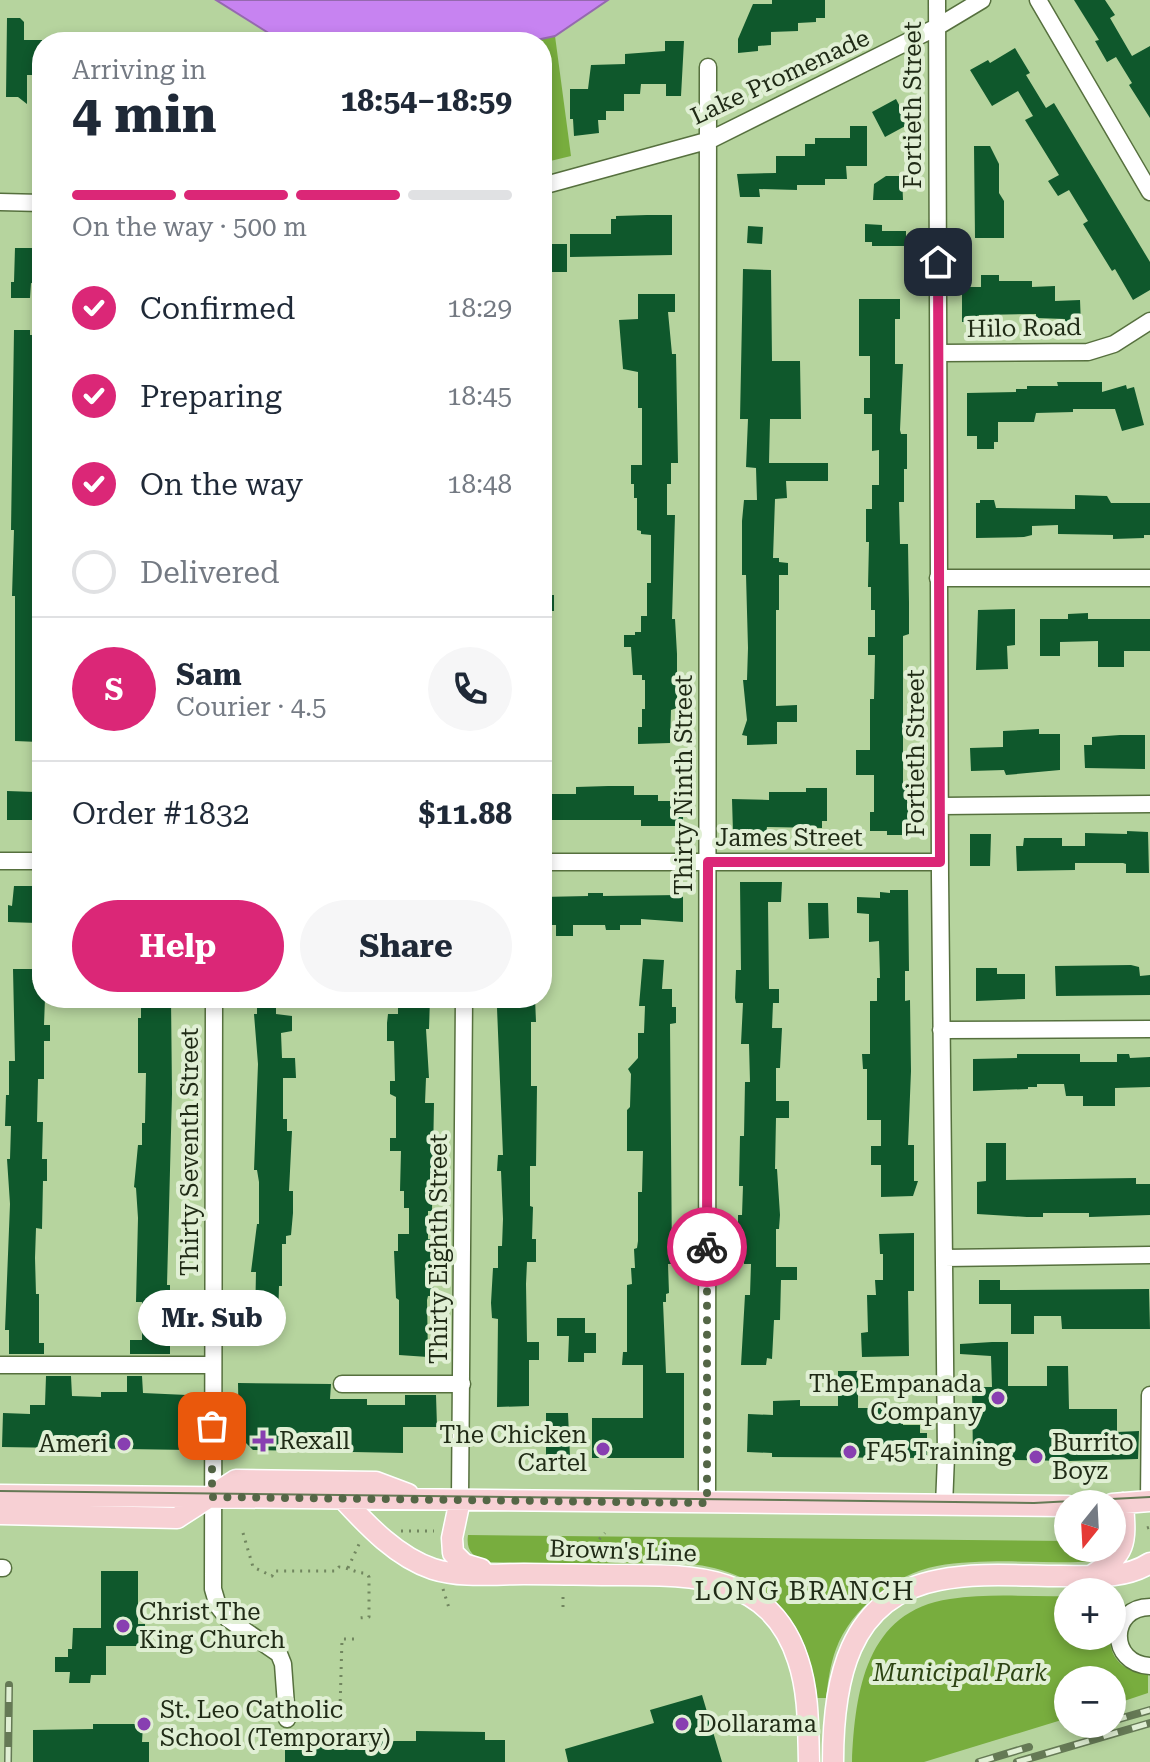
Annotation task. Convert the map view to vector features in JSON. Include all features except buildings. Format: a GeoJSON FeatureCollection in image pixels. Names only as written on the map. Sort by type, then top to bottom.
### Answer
{"type":"FeatureCollection","features":[{"type":"Feature","properties":{"kind":"main road"},"geometry":{"type":"LineString","coordinates":[[0,1514],[177,1518],[236,1480],[376,1482],[423,1500]]}},
{"type":"Feature","properties":{"kind":"main road"},"geometry":{"type":"LineString","coordinates":[[0,1495],[1054,1506]]}},
{"type":"Feature","properties":{"kind":"main road","name":"Brown's Line"},"geometry":{"type":"LineString","coordinates":[[343,1499],[382,1539],[422,1564],[453,1573],[684,1575],[716,1581],[744,1593],[767,1610],[786,1634],[797,1656],[807,1696],[809,1762]]}},
{"type":"Feature","properties":{"kind":"main road","name":"Brown's Line"},"geometry":{"type":"LineString","coordinates":[[460,1500],[452,1538],[455,1558],[472,1567],[499,1574]]}},
{"type":"Feature","properties":{"kind":"main road"},"geometry":{"type":"LineString","coordinates":[[1126,1503],[1150,1501]]}},
{"type":"Feature","properties":{"kind":"main road"},"geometry":{"type":"LineString","coordinates":[[1091,1576],[1110,1562]]}},
{"type":"Feature","properties":{"kind":"main road"},"geometry":{"type":"LineString","coordinates":[[833,1762],[836,1701],[846,1658],[868,1620],[898,1595],[936,1580],[968,1576],[1122,1574],[1150,1563]]}},
{"type":"Feature","properties":{"kind":"street","name":"Fortieth Street"},"geometry":{"type":"LineString","coordinates":[[937,0],[944,1506]]}},
{"type":"Feature","properties":{"kind":"street","name":"Lake Promenade"},"geometry":{"type":"LineString","coordinates":[[552,183],[710,140],[937,27],[982,0]]}},
{"type":"Feature","properties":{"kind":"street"},"geometry":{"type":"LineString","coordinates":[[1038,0],[1150,192]]}},
{"type":"Feature","properties":{"kind":"street","name":"Thirty Ninth Street"},"geometry":{"type":"LineString","coordinates":[[707,1503],[708,67]]}},
{"type":"Feature","properties":{"kind":"street"},"geometry":{"type":"LineString","coordinates":[[0,202],[32,203]]}},
{"type":"Feature","properties":{"kind":"street","name":"Hilo Road"},"geometry":{"type":"LineString","coordinates":[[939,353],[1088,352],[1114,344],[1150,321]]}},
{"type":"Feature","properties":{"kind":"street"},"geometry":{"type":"LineString","coordinates":[[938,578],[1150,578]]}},
{"type":"Feature","properties":{"kind":"street"},"geometry":{"type":"LineString","coordinates":[[941,806],[1150,804]]}},
{"type":"Feature","properties":{"kind":"street"},"geometry":{"type":"LineString","coordinates":[[0,861],[32,861]]}},
{"type":"Feature","properties":{"kind":"street","name":"James Street"},"geometry":{"type":"LineString","coordinates":[[552,862],[940,862]]}},
{"type":"Feature","properties":{"kind":"street","name":"Thirty Seventh Street"},"geometry":{"type":"LineString","coordinates":[[214,1008],[213,1589],[218,1606],[246,1633],[279,1654],[283,1664],[287,1719]]}},
{"type":"Feature","properties":{"kind":"street","name":"Thirty Eighth Street"},"geometry":{"type":"LineString","coordinates":[[460,1500],[464,1008]]}},
{"type":"Feature","properties":{"kind":"street"},"geometry":{"type":"LineString","coordinates":[[941,1030],[1150,1029]]}},
{"type":"Feature","properties":{"kind":"street"},"geometry":{"type":"LineString","coordinates":[[944,1258],[1150,1255]]}},
{"type":"Feature","properties":{"kind":"street"},"geometry":{"type":"LineString","coordinates":[[0,1365],[212,1365]]}},
{"type":"Feature","properties":{"kind":"street"},"geometry":{"type":"LineString","coordinates":[[342,1384],[462,1384]]}},
{"type":"Feature","properties":{"kind":"street"},"geometry":{"type":"LineString","coordinates":[[1150,1395],[1150,1501]]}},
{"type":"Feature","properties":{"kind":"street"},"geometry":{"type":"LineString","coordinates":[[1150,1607],[1135,1610],[1127,1616],[1118,1639],[1120,1648],[1131,1661],[1150,1666]]}},
{"type":"Feature","properties":{"kind":"path"},"geometry":{"type":"LineString","coordinates":[[390,1531],[434,1531]]}},
{"type":"Feature","properties":{"kind":"path"},"geometry":{"type":"LineString","coordinates":[[243,1533],[253,1567],[272,1576],[274,1571],[336,1571],[339,1567],[366,1573],[369,1577],[369,1617],[359,1618]]}},
{"type":"Feature","properties":{"kind":"path"},"geometry":{"type":"LineString","coordinates":[[578,1563],[605,1533]]}},
{"type":"Feature","properties":{"kind":"path"},"geometry":{"type":"LineString","coordinates":[[348,1568],[363,1537]]}},
{"type":"Feature","properties":{"kind":"path"},"geometry":{"type":"LineString","coordinates":[[442,1586],[449,1608]]}},
{"type":"Feature","properties":{"kind":"path"},"geometry":{"type":"LineString","coordinates":[[563,1607],[564,1590]]}},
{"type":"Feature","properties":{"kind":"path"},"geometry":{"type":"LineString","coordinates":[[340,1709],[342,1639],[358,1639]]}},
{"type":"Feature","properties":{"kind":"green space"},"geometry":{"type":"Polygon","coordinates":[[[555,36],[571,156],[552,161],[552,37],[555,36]]]}},
{"type":"Feature","properties":{"kind":"green space"},"geometry":{"type":"Polygon","coordinates":[[[468,1535],[1054,1541],[1054,1562],[992,1561],[937,1566],[890,1585],[852,1620],[834,1655],[826,1698],[817,1698],[808,1653],[788,1615],[757,1586],[737,1576],[714,1568],[678,1563],[486,1562],[471,1552],[468,1535]]]}},
{"type":"Feature","properties":{"kind":"green space","name":"Municipal Park"},"geometry":{"type":"Polygon","coordinates":[[[1054,1596],[1054,1650],[1112,1650],[1124,1666],[1054,1666],[1054,1722],[924,1762],[852,1762],[862,1682],[883,1637],[900,1620],[922,1607],[950,1599],[1054,1596]]]}},
{"type":"Feature","properties":{"kind":"green space","name":"Municipal Park"},"geometry":{"type":"Polygon","coordinates":[[[1126,1667],[1148,1674],[1148,1693],[1126,1700],[1126,1667]]]}},
{"type":"Feature","properties":{"kind":"shaded area"},"geometry":{"type":"Polygon","coordinates":[[[216,0],[608,0],[552,37],[552,32],[267,32],[216,0]]]}},
{"type":"Feature","properties":{"kind":"tram line"},"geometry":{"type":"LineString","coordinates":[[0,1491],[1034,1503],[1150,1497]]}},
{"type":"Feature","properties":{"kind":"railway"},"geometry":{"type":"LineString","coordinates":[[8,1762],[9,1685]]}},
{"type":"Feature","properties":{"kind":"railway"},"geometry":{"type":"LineString","coordinates":[[1126,1717],[1150,1710]]}},
{"type":"Feature","properties":{"kind":"railway"},"geometry":{"type":"LineString","coordinates":[[1017,1762],[1150,1723]]}},
{"type":"Feature","properties":{"kind":"railway"},"geometry":{"type":"LineString","coordinates":[[979,1762],[1029,1747]]}},
{"type":"Feature","properties":{"kind":"way so far"},"geometry":{"type":"LineString","coordinates":[[212,1426],[212,1497],[707,1503],[707,1247]]}},
{"type":"Feature","properties":{"kind":"place","name":"The Empanada Company"},"geometry":{"type":"Point","coordinates":[998,1398]}},
{"type":"Feature","properties":{"kind":"place","name":"Mr. Sub"},"geometry":{"type":"Point","coordinates":[212,1426]}},
{"type":"Feature","properties":{"kind":"place","name":"Rexall"},"geometry":{"type":"Point","coordinates":[263,1441]}},
{"type":"Feature","properties":{"kind":"place","name":"Ameri"},"geometry":{"type":"Point","coordinates":[124,1444]}},
{"type":"Feature","properties":{"kind":"place","name":"The Chicken Cartel"},"geometry":{"type":"Point","coordinates":[603,1449]}},
{"type":"Feature","properties":{"kind":"place","name":"F45 Training"},"geometry":{"type":"Point","coordinates":[850,1452]}},
{"type":"Feature","properties":{"kind":"place","name":"Burrito Boyz"},"geometry":{"type":"Point","coordinates":[1036,1457]}},
{"type":"Feature","properties":{"kind":"place","name":"Christ The King Church"},"geometry":{"type":"Point","coordinates":[123,1626]}},
{"type":"Feature","properties":{"kind":"place","name":"St. Leo Catholic School (Temporary)"},"geometry":{"type":"Point","coordinates":[144,1724]}},
{"type":"Feature","properties":{"kind":"place","name":"Dollarama"},"geometry":{"type":"Point","coordinates":[682,1724]}},
{"type":"Feature","properties":{"kind":"district","name":"LONG BRANCH"},"geometry":{"type":"Point","coordinates":[805,1591]}},
{"type":"Feature","properties":{"kind":"route"},"geometry":{"type":"LineString","coordinates":[[707,1247],[708,862],[940,862],[938,262]]}}]}
